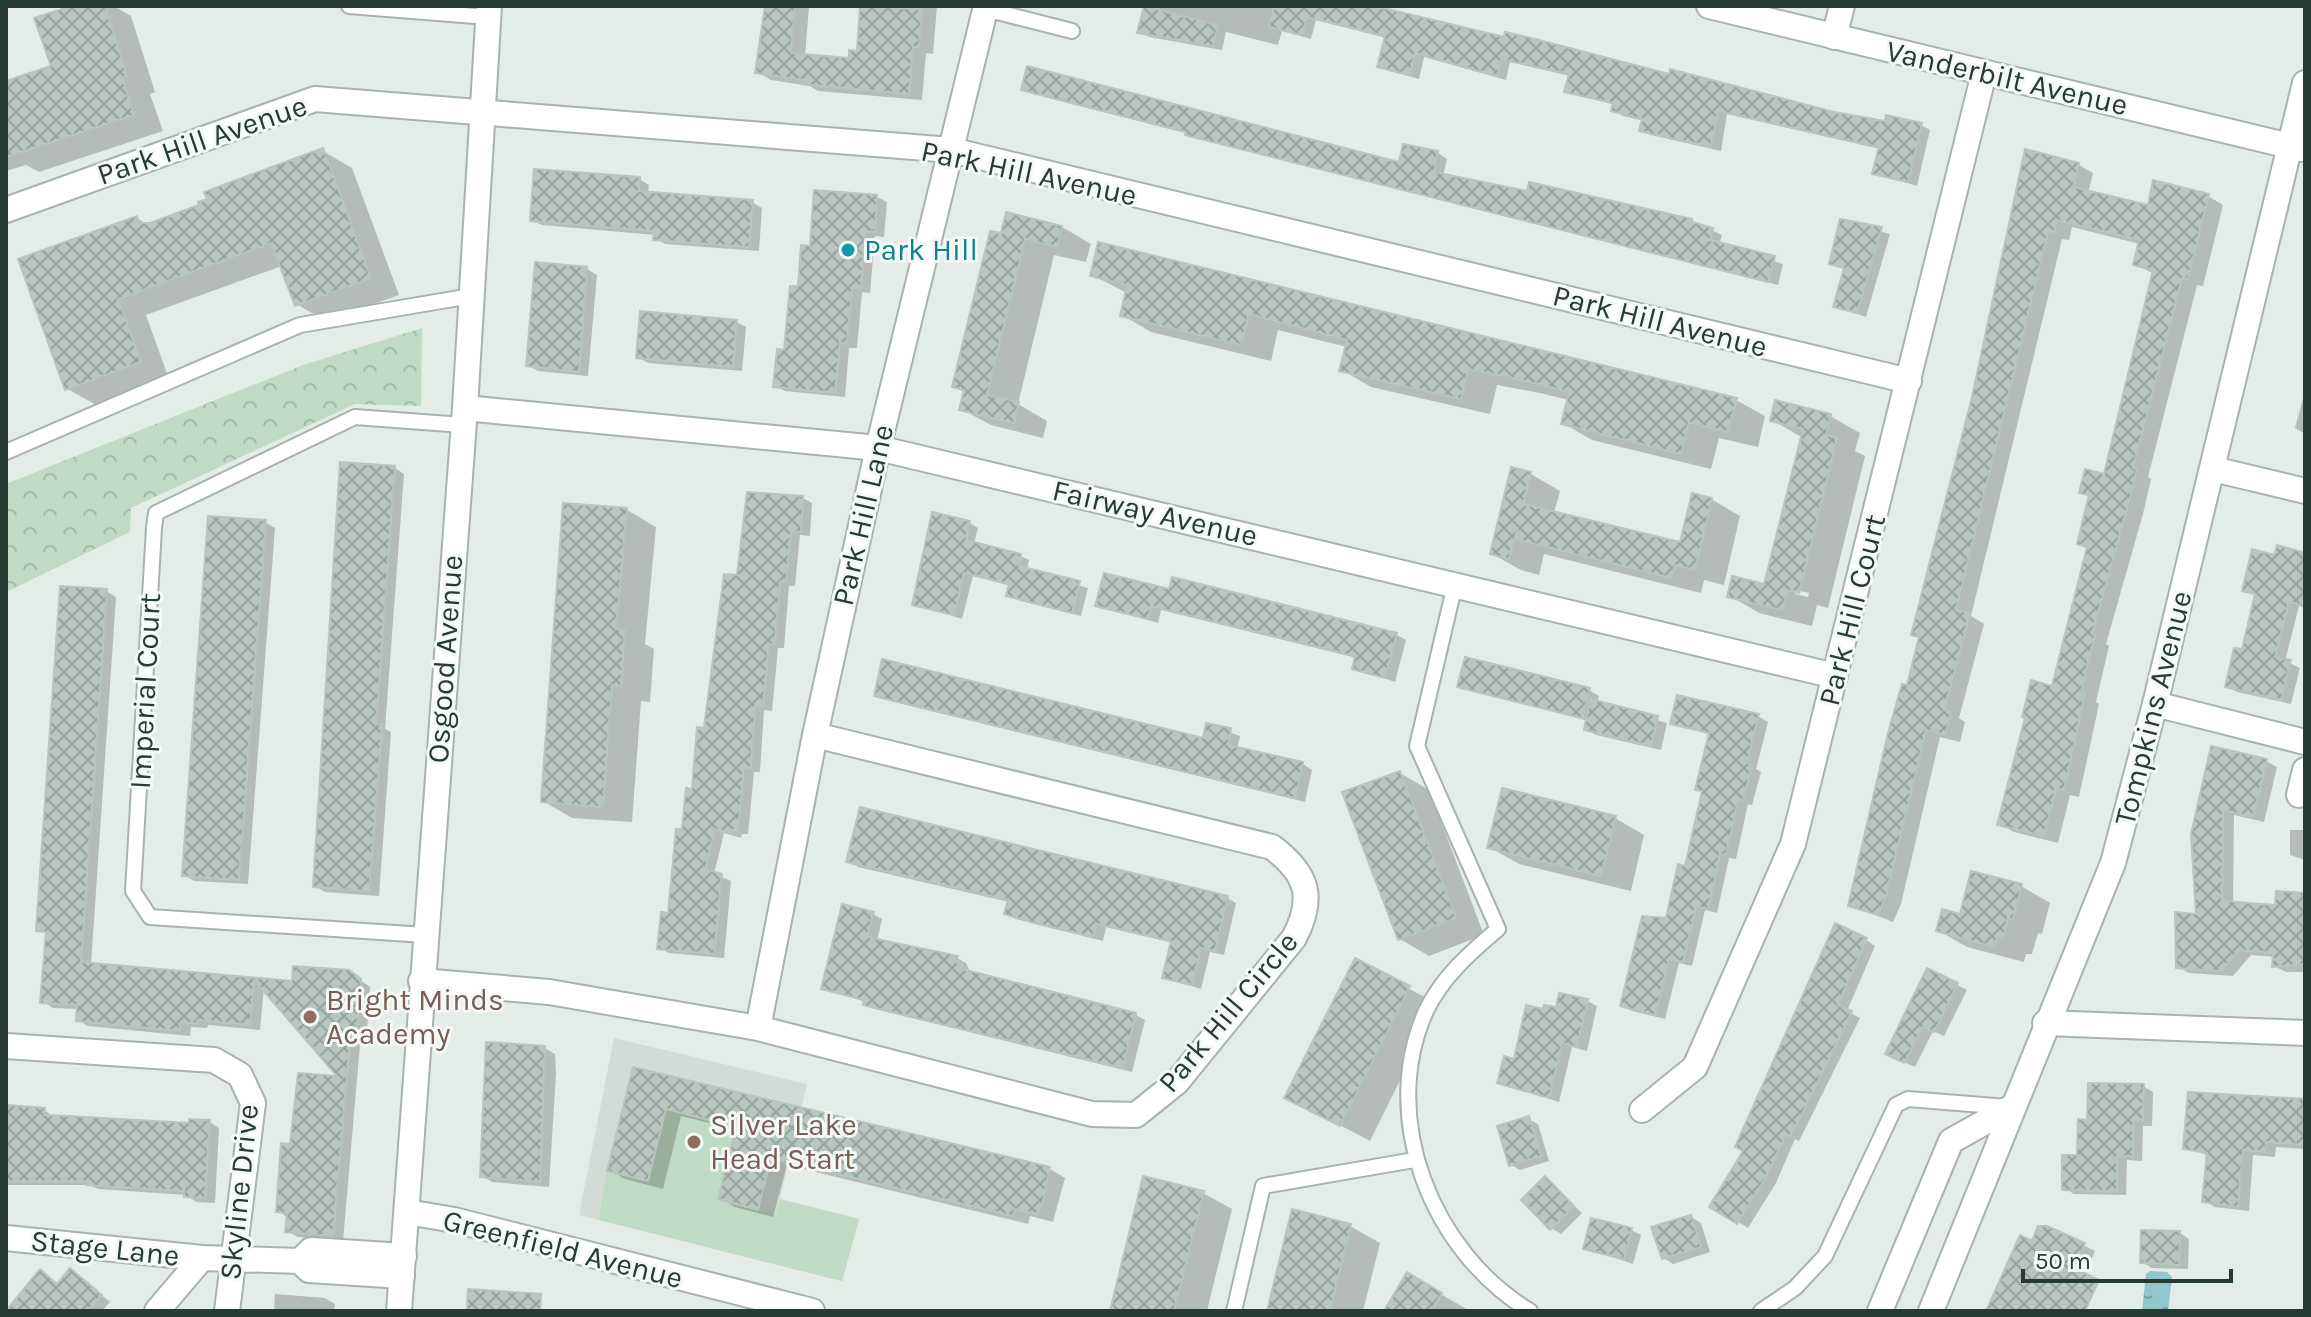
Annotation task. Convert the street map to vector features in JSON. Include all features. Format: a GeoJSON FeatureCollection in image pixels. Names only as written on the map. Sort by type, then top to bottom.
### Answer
{"type":"FeatureCollection","features":[{"type":"Feature","properties":{"kind":"street","name":"Vanderbilt Avenue"},"geometry":{"type":"LineString","coordinates":[[1709,6],[2297,148]]}},
{"type":"Feature","properties":{"kind":"street"},"geometry":{"type":"LineString","coordinates":[[1834,37],[1842,6]]}},
{"type":"Feature","properties":{"kind":"street","name":"Park Hill Lane"},"geometry":{"type":"LineString","coordinates":[[758,1028],[815,735],[878,448],[985,8]]}},
{"type":"Feature","properties":{"kind":"street","name":"Osgood Avenue"},"geometry":{"type":"LineString","coordinates":[[399,1311],[464,417],[488,11]]}},
{"type":"Feature","properties":{"kind":"street","name":"Park Hill Court"},"geometry":{"type":"LineString","coordinates":[[1642,1110],[1695,1067],[1793,844],[1984,73]]}},
{"type":"Feature","properties":{"kind":"street","name":"Tompkins Avenue"},"geometry":{"type":"LineString","coordinates":[[1931,1311],[2045,1023],[2113,863],[2297,148],[2305,83]]}},
{"type":"Feature","properties":{"kind":"street","name":"Park Hill Avenue"},"geometry":{"type":"LineString","coordinates":[[6,210],[315,99],[951,150],[1909,381]]}},
{"type":"Feature","properties":{"kind":"street","name":"Fairway Avenue"},"geometry":{"type":"LineString","coordinates":[[464,417],[878,448],[1835,676]]}},
{"type":"Feature","properties":{"kind":"street"},"geometry":{"type":"LineString","coordinates":[[2213,469],[2305,491]]}},
{"type":"Feature","properties":{"kind":"street"},"geometry":{"type":"LineString","coordinates":[[2155,704],[2305,742]]}},
{"type":"Feature","properties":{"kind":"street","name":"Park Hill Circle"},"geometry":{"type":"LineString","coordinates":[[421,981],[549,992],[758,1028],[1092,1114],[1136,1115],[1177,1082],[1294,938],[1304,919],[1307,901],[1303,883],[1295,868],[1272,847],[815,735]]}},
{"type":"Feature","properties":{"kind":"street"},"geometry":{"type":"LineString","coordinates":[[2299,795],[2305,770]]}},
{"type":"Feature","properties":{"kind":"street"},"geometry":{"type":"LineString","coordinates":[[2045,1023],[2305,1033]]}},
{"type":"Feature","properties":{"kind":"street","name":"Skyline Drive"},"geometry":{"type":"LineString","coordinates":[[6,1046],[214,1060],[240,1075],[253,1103],[227,1311]]}},
{"type":"Feature","properties":{"kind":"street"},"geometry":{"type":"LineString","coordinates":[[1880,1311],[1951,1141],[2012,1107]]}},
{"type":"Feature","properties":{"kind":"street","name":"Greenfield Avenue"},"geometry":{"type":"LineString","coordinates":[[407,1212],[454,1220],[715,1299],[812,1311]]}},
{"type":"Feature","properties":{"kind":"street","name":"Stage Lane"},"geometry":{"type":"LineString","coordinates":[[6,1238],[232,1260],[300,1261],[311,1250],[403,1266]]}},
{"type":"Feature","properties":{"kind":"street","name":"Skyline Drive"},"geometry":{"type":"LineString","coordinates":[[157,1311],[202,1258]]}},
{"type":"Feature","properties":{"kind":"lane"},"geometry":{"type":"LineString","coordinates":[[349,6],[488,11]]}},
{"type":"Feature","properties":{"kind":"lane"},"geometry":{"type":"LineString","coordinates":[[985,8],[1072,31]]}},
{"type":"Feature","properties":{"kind":"lane"},"geometry":{"type":"LineString","coordinates":[[6,452],[300,325],[471,296]]}},
{"type":"Feature","properties":{"kind":"lane","name":"Imperial Court"},"geometry":{"type":"LineString","coordinates":[[425,935],[150,917],[133,891],[154,528],[156,513],[355,417],[464,417]]}},
{"type":"Feature","properties":{"kind":"lane"},"geometry":{"type":"LineString","coordinates":[[1455,584],[1417,746],[1498,929],[1460,962],[1427,1009],[1406,1091],[1414,1160],[1457,1244],[1499,1293],[1530,1311]]}},
{"type":"Feature","properties":{"kind":"lane"},"geometry":{"type":"LineString","coordinates":[[1761,1311],[1795,1288],[1825,1256],[1896,1105],[1908,1099],[2012,1107]]}},
{"type":"Feature","properties":{"kind":"lane"},"geometry":{"type":"LineString","coordinates":[[1234,1311],[1263,1186],[1414,1160]]}},
{"type":"Feature","properties":{"kind":"shaded area","name":"Silver Lake Head Start"},"geometry":{"type":"Polygon","coordinates":[[[614,1038],[807,1084],[780,1199],[859,1219],[842,1281],[579,1215],[614,1038]]]}},
{"type":"Feature","properties":{"kind":"green space"},"geometry":{"type":"Polygon","coordinates":[[[422,328],[421,406],[355,404],[131,508],[130,532],[6,592],[6,484],[303,365],[422,328]]]}},
{"type":"Feature","properties":{"kind":"green space"},"geometry":{"type":"Polygon","coordinates":[[[666,1109],[736,1127],[718,1199],[776,1214],[780,1199],[859,1219],[842,1281],[599,1220],[607,1171],[648,1181],[666,1109]]]}},
{"type":"Feature","properties":{"kind":"water"},"geometry":{"type":"Polygon","coordinates":[[[2150,1271],[2167,1272],[2172,1277],[2168,1311],[2142,1311],[2146,1274],[2150,1271]]]}},
{"type":"Feature","properties":{"kind":"building"},"geometry":{"type":"Polygon","coordinates":[[[72,6],[105,6],[127,76],[122,77],[134,115],[6,157],[6,81],[51,66],[34,18],[72,6]]]}},
{"type":"Feature","properties":{"kind":"building"},"geometry":{"type":"Polygon","coordinates":[[[765,6],[795,6],[791,53],[849,58],[849,50],[857,51],[860,6],[922,9],[919,47],[913,47],[909,94],[802,84],[803,80],[755,73],[765,6]]]}},
{"type":"Feature","properties":{"kind":"building"},"geometry":{"type":"Polygon","coordinates":[[[1144,6],[1218,25],[1213,46],[1137,33],[1144,6]]]}},
{"type":"Feature","properties":{"kind":"building"},"geometry":{"type":"Polygon","coordinates":[[[1274,6],[1375,6],[1504,37],[1505,32],[1669,74],[1670,69],[1834,112],[1885,121],[1886,115],[1922,123],[1908,182],[1872,174],[1879,147],[1718,111],[1711,147],[1639,131],[1642,119],[1611,111],[1613,103],[1564,92],[1569,74],[1501,59],[1497,76],[1415,53],[1410,75],[1377,67],[1385,36],[1307,17],[1302,35],[1269,27],[1274,6]]]}},
{"type":"Feature","properties":{"kind":"building"},"geometry":{"type":"Polygon","coordinates":[[[1027,66],[1399,162],[1403,144],[1438,151],[1434,172],[1527,191],[1529,182],[1692,219],[1692,222],[1713,228],[1710,240],[1775,256],[1768,282],[1185,135],[1186,132],[1021,90],[1027,66]]]}},
{"type":"Feature","properties":{"kind":"building"},"geometry":{"type":"Polygon","coordinates":[[[323,148],[371,278],[295,306],[271,243],[118,299],[141,362],[65,390],[18,259],[137,216],[139,223],[150,223],[199,205],[198,202],[207,199],[204,192],[323,148]]]}},
{"type":"Feature","properties":{"kind":"building"},"geometry":{"type":"Polygon","coordinates":[[[2025,149],[2079,163],[2073,187],[2148,205],[2153,180],[2209,194],[2188,279],[2182,278],[2133,468],[2137,469],[2128,505],[2092,634],[2095,635],[2081,692],[2085,693],[2064,790],[2056,788],[2044,836],[1997,825],[2025,718],[2022,717],[2031,680],[2052,686],[2087,547],[2077,544],[2089,495],[2079,493],[2085,469],[2104,474],[2153,270],[2133,265],[2139,240],[2057,220],[2054,233],[2048,232],[1956,610],[1970,613],[1944,710],[1951,712],[1945,735],[1926,730],[1886,895],[1878,915],[1848,906],[1888,733],[1902,684],[1907,685],[1919,637],[1911,635],[1972,397],[2025,149]]]}},
{"type":"Feature","properties":{"kind":"building"},"geometry":{"type":"Polygon","coordinates":[[[534,169],[640,177],[639,191],[753,200],[749,247],[653,240],[654,231],[530,221],[534,169]]]}},
{"type":"Feature","properties":{"kind":"building"},"geometry":{"type":"Polygon","coordinates":[[[814,190],[877,195],[875,232],[865,232],[861,289],[852,288],[847,344],[840,343],[835,393],[773,387],[777,349],[784,350],[790,286],[798,286],[801,245],[810,246],[814,190]]]}},
{"type":"Feature","properties":{"kind":"building"},"geometry":{"type":"Polygon","coordinates":[[[1006,212],[1062,226],[1057,247],[1025,239],[987,395],[1019,402],[1014,423],[959,410],[964,390],[952,387],[990,231],[1001,233],[1006,212]]]}},
{"type":"Feature","properties":{"kind":"building"},"geometry":{"type":"Polygon","coordinates":[[[1840,219],[1882,227],[1857,313],[1833,307],[1844,268],[1829,264],[1840,219]]]}},
{"type":"Feature","properties":{"kind":"building"},"geometry":{"type":"Polygon","coordinates":[[[1098,242],[1737,398],[1728,432],[1689,422],[1681,454],[1561,424],[1569,392],[1509,377],[1468,369],[1461,399],[1339,371],[1347,340],[1249,314],[1241,345],[1120,316],[1127,285],[1090,276],[1098,242]]]}},
{"type":"Feature","properties":{"kind":"building"},"geometry":{"type":"Polygon","coordinates":[[[535,262],[587,267],[579,372],[526,366],[535,262]]]}},
{"type":"Feature","properties":{"kind":"building"},"geometry":{"type":"Polygon","coordinates":[[[640,311],[737,320],[733,367],[636,358],[640,311]]]}},
{"type":"Feature","properties":{"kind":"building"},"geometry":{"type":"Polygon","coordinates":[[[1775,400],[1831,414],[1826,435],[1837,438],[1799,593],[1788,590],[1782,610],[1727,597],[1732,576],[1764,584],[1803,429],[1770,421],[1775,400]]]}},
{"type":"Feature","properties":{"kind":"building"},"geometry":{"type":"Polygon","coordinates":[[[340,462],[395,466],[376,724],[382,725],[369,891],[313,887],[340,462]]]}},
{"type":"Feature","properties":{"kind":"building"},"geometry":{"type":"Polygon","coordinates":[[[1511,467],[1531,472],[1523,504],[1680,542],[1692,493],[1712,498],[1695,570],[1675,565],[1671,578],[1515,539],[1518,527],[1509,559],[1490,554],[1511,467]]]}},
{"type":"Feature","properties":{"kind":"building"},"geometry":{"type":"Polygon","coordinates":[[[747,492],[803,496],[801,532],[791,531],[786,582],[780,582],[775,644],[769,644],[763,706],[755,706],[751,768],[744,768],[738,830],[733,830],[732,834],[715,829],[705,869],[722,874],[714,954],[657,949],[661,912],[668,913],[676,829],[682,829],[686,788],[692,789],[697,727],[704,728],[724,574],[737,575],[747,492]]]}},
{"type":"Feature","properties":{"kind":"building"},"geometry":{"type":"Polygon","coordinates":[[[563,503],[627,508],[616,629],[625,630],[621,686],[612,685],[603,807],[541,802],[563,503]]]}},
{"type":"Feature","properties":{"kind":"building"},"geometry":{"type":"Polygon","coordinates":[[[932,512],[970,521],[966,540],[1021,554],[1019,566],[1080,581],[1072,613],[1006,596],[1009,584],[964,573],[954,615],[912,605],[932,512]]]}},
{"type":"Feature","properties":{"kind":"building"},"geometry":{"type":"Polygon","coordinates":[[[208,516],[266,520],[239,880],[182,876],[208,516]]]}},
{"type":"Feature","properties":{"kind":"building"},"geometry":{"type":"Polygon","coordinates":[[[2277,545],[2305,553],[2305,606],[2289,602],[2275,657],[2291,660],[2281,700],[2225,687],[2234,648],[2242,649],[2255,594],[2242,591],[2252,549],[2274,555],[2277,545]]]}},
{"type":"Feature","properties":{"kind":"building"},"geometry":{"type":"Polygon","coordinates":[[[1104,573],[1169,589],[1172,577],[1397,633],[1385,678],[1352,669],[1355,656],[1151,606],[1148,619],[1095,606],[1104,573]]]}},
{"type":"Feature","properties":{"kind":"building"},"geometry":{"type":"Polygon","coordinates":[[[60,586],[107,589],[81,962],[292,981],[293,966],[349,970],[361,979],[356,1041],[350,1041],[333,1236],[285,1232],[287,1213],[276,1212],[281,1143],[290,1144],[298,1073],[337,1076],[254,980],[250,1025],[197,1020],[197,1024],[181,1022],[179,1031],[76,1021],[77,1005],[40,1003],[46,932],[36,931],[60,586]]]}},
{"type":"Feature","properties":{"kind":"building"},"geometry":{"type":"Polygon","coordinates":[[[1465,657],[1590,688],[1582,718],[1457,687],[1465,657]]]}},
{"type":"Feature","properties":{"kind":"building"},"geometry":{"type":"Polygon","coordinates":[[[882,659],[1203,738],[1206,723],[1231,728],[1228,745],[1303,762],[1295,798],[874,696],[882,659]]]}},
{"type":"Feature","properties":{"kind":"building"},"geometry":{"type":"Polygon","coordinates":[[[1677,695],[1759,714],[1747,763],[1752,765],[1743,801],[1738,800],[1726,855],[1720,854],[1708,909],[1696,907],[1683,962],[1669,959],[1655,1015],[1620,1006],[1642,916],[1666,918],[1678,864],[1685,866],[1702,791],[1695,790],[1709,733],[1670,724],[1677,695]]]}},
{"type":"Feature","properties":{"kind":"building"},"geometry":{"type":"Polygon","coordinates":[[[1590,699],[1658,716],[1651,746],[1584,730],[1590,699]]]}},
{"type":"Feature","properties":{"kind":"building"},"geometry":{"type":"Polygon","coordinates":[[[2211,746],[2267,759],[2253,817],[2223,810],[2222,901],[2275,905],[2276,891],[2304,893],[2305,964],[2272,967],[2273,953],[2239,950],[2221,971],[2176,968],[2175,912],[2196,914],[2191,834],[2211,746]]]}},
{"type":"Feature","properties":{"kind":"building"},"geometry":{"type":"Polygon","coordinates":[[[1400,771],[1456,918],[1398,940],[1342,792],[1400,771]]]}},
{"type":"Feature","properties":{"kind":"building"},"geometry":{"type":"Polygon","coordinates":[[[1502,788],[1616,816],[1601,876],[1487,848],[1502,788]]]}},
{"type":"Feature","properties":{"kind":"building"},"geometry":{"type":"Polygon","coordinates":[[[860,807],[1228,896],[1215,951],[1201,948],[1192,985],[1162,978],[1171,941],[1097,924],[1093,937],[1038,924],[1004,914],[1008,900],[846,862],[860,807]]]}},
{"type":"Feature","properties":{"kind":"building"},"geometry":{"type":"Polygon","coordinates":[[[1971,871],[2022,884],[2013,919],[2008,918],[2003,939],[1997,938],[1994,947],[1936,931],[1942,909],[1960,914],[1971,871]]]}},
{"type":"Feature","properties":{"kind":"building"},"geometry":{"type":"Polygon","coordinates":[[[842,904],[874,912],[867,937],[958,956],[956,962],[963,964],[962,969],[1136,1013],[1123,1068],[863,1005],[864,1000],[821,989],[842,904]]]}},
{"type":"Feature","properties":{"kind":"building"},"geometry":{"type":"Polygon","coordinates":[[[1835,923],[1867,938],[1838,1005],[1852,1011],[1802,1114],[1789,1138],[1785,1136],[1766,1177],[1737,1224],[1709,1207],[1743,1151],[1735,1147],[1835,923]]]}},
{"type":"Feature","properties":{"kind":"building"},"geometry":{"type":"Polygon","coordinates":[[[1355,958],[1410,986],[1340,1126],[1284,1098],[1355,958]]]}},
{"type":"Feature","properties":{"kind":"building"},"geometry":{"type":"Polygon","coordinates":[[[1927,968],[1958,983],[1934,1032],[1923,1027],[1904,1063],[1885,1054],[1927,968]]]}},
{"type":"Feature","properties":{"kind":"building"},"geometry":{"type":"Polygon","coordinates":[[[1559,993],[1588,999],[1577,1047],[1562,1043],[1549,1098],[1497,1083],[1504,1056],[1514,1059],[1526,1005],[1543,1009],[1544,1005],[1556,1007],[1559,993]]]}},
{"type":"Feature","properties":{"kind":"building"},"geometry":{"type":"Polygon","coordinates":[[[486,1042],[545,1046],[540,1182],[480,1177],[486,1042]]]}},
{"type":"Feature","properties":{"kind":"building"},"geometry":{"type":"Polygon","coordinates":[[[633,1067],[1050,1167],[1043,1201],[1037,1214],[1015,1209],[1013,1216],[771,1158],[758,1210],[718,1199],[736,1127],[666,1109],[648,1181],[607,1171],[633,1067]]]}},
{"type":"Feature","properties":{"kind":"building"},"geometry":{"type":"Polygon","coordinates":[[[2088,1083],[2144,1084],[2143,1121],[2133,1121],[2133,1156],[2117,1156],[2117,1191],[2062,1190],[2062,1155],[2077,1155],[2078,1119],[2087,1120],[2088,1083]]]}},
{"type":"Feature","properties":{"kind":"building"},"geometry":{"type":"Polygon","coordinates":[[[2188,1092],[2305,1099],[2305,1145],[2266,1142],[2265,1152],[2243,1150],[2238,1207],[2202,1202],[2207,1153],[2183,1149],[2188,1092]]]}},
{"type":"Feature","properties":{"kind":"building"},"geometry":{"type":"Polygon","coordinates":[[[6,1105],[45,1108],[44,1115],[189,1123],[189,1119],[210,1120],[205,1198],[184,1197],[184,1191],[86,1185],[86,1181],[6,1181],[6,1105]]]}},
{"type":"Feature","properties":{"kind":"building"},"geometry":{"type":"Polygon","coordinates":[[[1529,1116],[1541,1156],[1509,1166],[1497,1126],[1529,1116]]]}},
{"type":"Feature","properties":{"kind":"building"},"geometry":{"type":"Polygon","coordinates":[[[1143,1176],[1204,1191],[1174,1311],[1110,1311],[1143,1176]]]}},
{"type":"Feature","properties":{"kind":"building"},"geometry":{"type":"Polygon","coordinates":[[[1545,1176],[1574,1206],[1550,1230],[1521,1200],[1545,1176]]]}},
{"type":"Feature","properties":{"kind":"building"},"geometry":{"type":"Polygon","coordinates":[[[1292,1209],[1351,1224],[1330,1311],[1267,1311],[1292,1209]]]}},
{"type":"Feature","properties":{"kind":"building"},"geometry":{"type":"Polygon","coordinates":[[[1691,1215],[1701,1247],[1662,1259],[1651,1227],[1691,1215]]]}},
{"type":"Feature","properties":{"kind":"building"},"geometry":{"type":"Polygon","coordinates":[[[1591,1218],[1632,1228],[1624,1259],[1583,1249],[1591,1218]]]}},
{"type":"Feature","properties":{"kind":"building"},"geometry":{"type":"Polygon","coordinates":[[[2038,1226],[2047,1226],[2085,1243],[2074,1268],[2099,1280],[2085,1311],[1986,1311],[2020,1235],[2032,1241],[2038,1226]]]}},
{"type":"Feature","properties":{"kind":"building"},"geometry":{"type":"Polygon","coordinates":[[[2141,1230],[2180,1231],[2179,1265],[2140,1263],[2141,1230]]]}},
{"type":"Feature","properties":{"kind":"building"},"geometry":{"type":"Polygon","coordinates":[[[70,1268],[102,1295],[88,1311],[6,1311],[40,1269],[57,1284],[70,1268]]]}},
{"type":"Feature","properties":{"kind":"building"},"geometry":{"type":"Polygon","coordinates":[[[1407,1272],[1442,1293],[1431,1311],[1384,1311],[1407,1272]]]}},
{"type":"Feature","properties":{"kind":"building"},"geometry":{"type":"Polygon","coordinates":[[[468,1289],[541,1294],[540,1311],[471,1311],[467,1309],[468,1289]]]}},
{"type":"Feature","properties":{"kind":"place","name":"Park Hill"},"geometry":{"type":"Point","coordinates":[848,250]}},
{"type":"Feature","properties":{"kind":"place","name":"Bright Minds Academy"},"geometry":{"type":"Point","coordinates":[310,1017]}},
{"type":"Feature","properties":{"kind":"place","name":"Silver Lake Head Start"},"geometry":{"type":"Point","coordinates":[694,1142]}}]}
